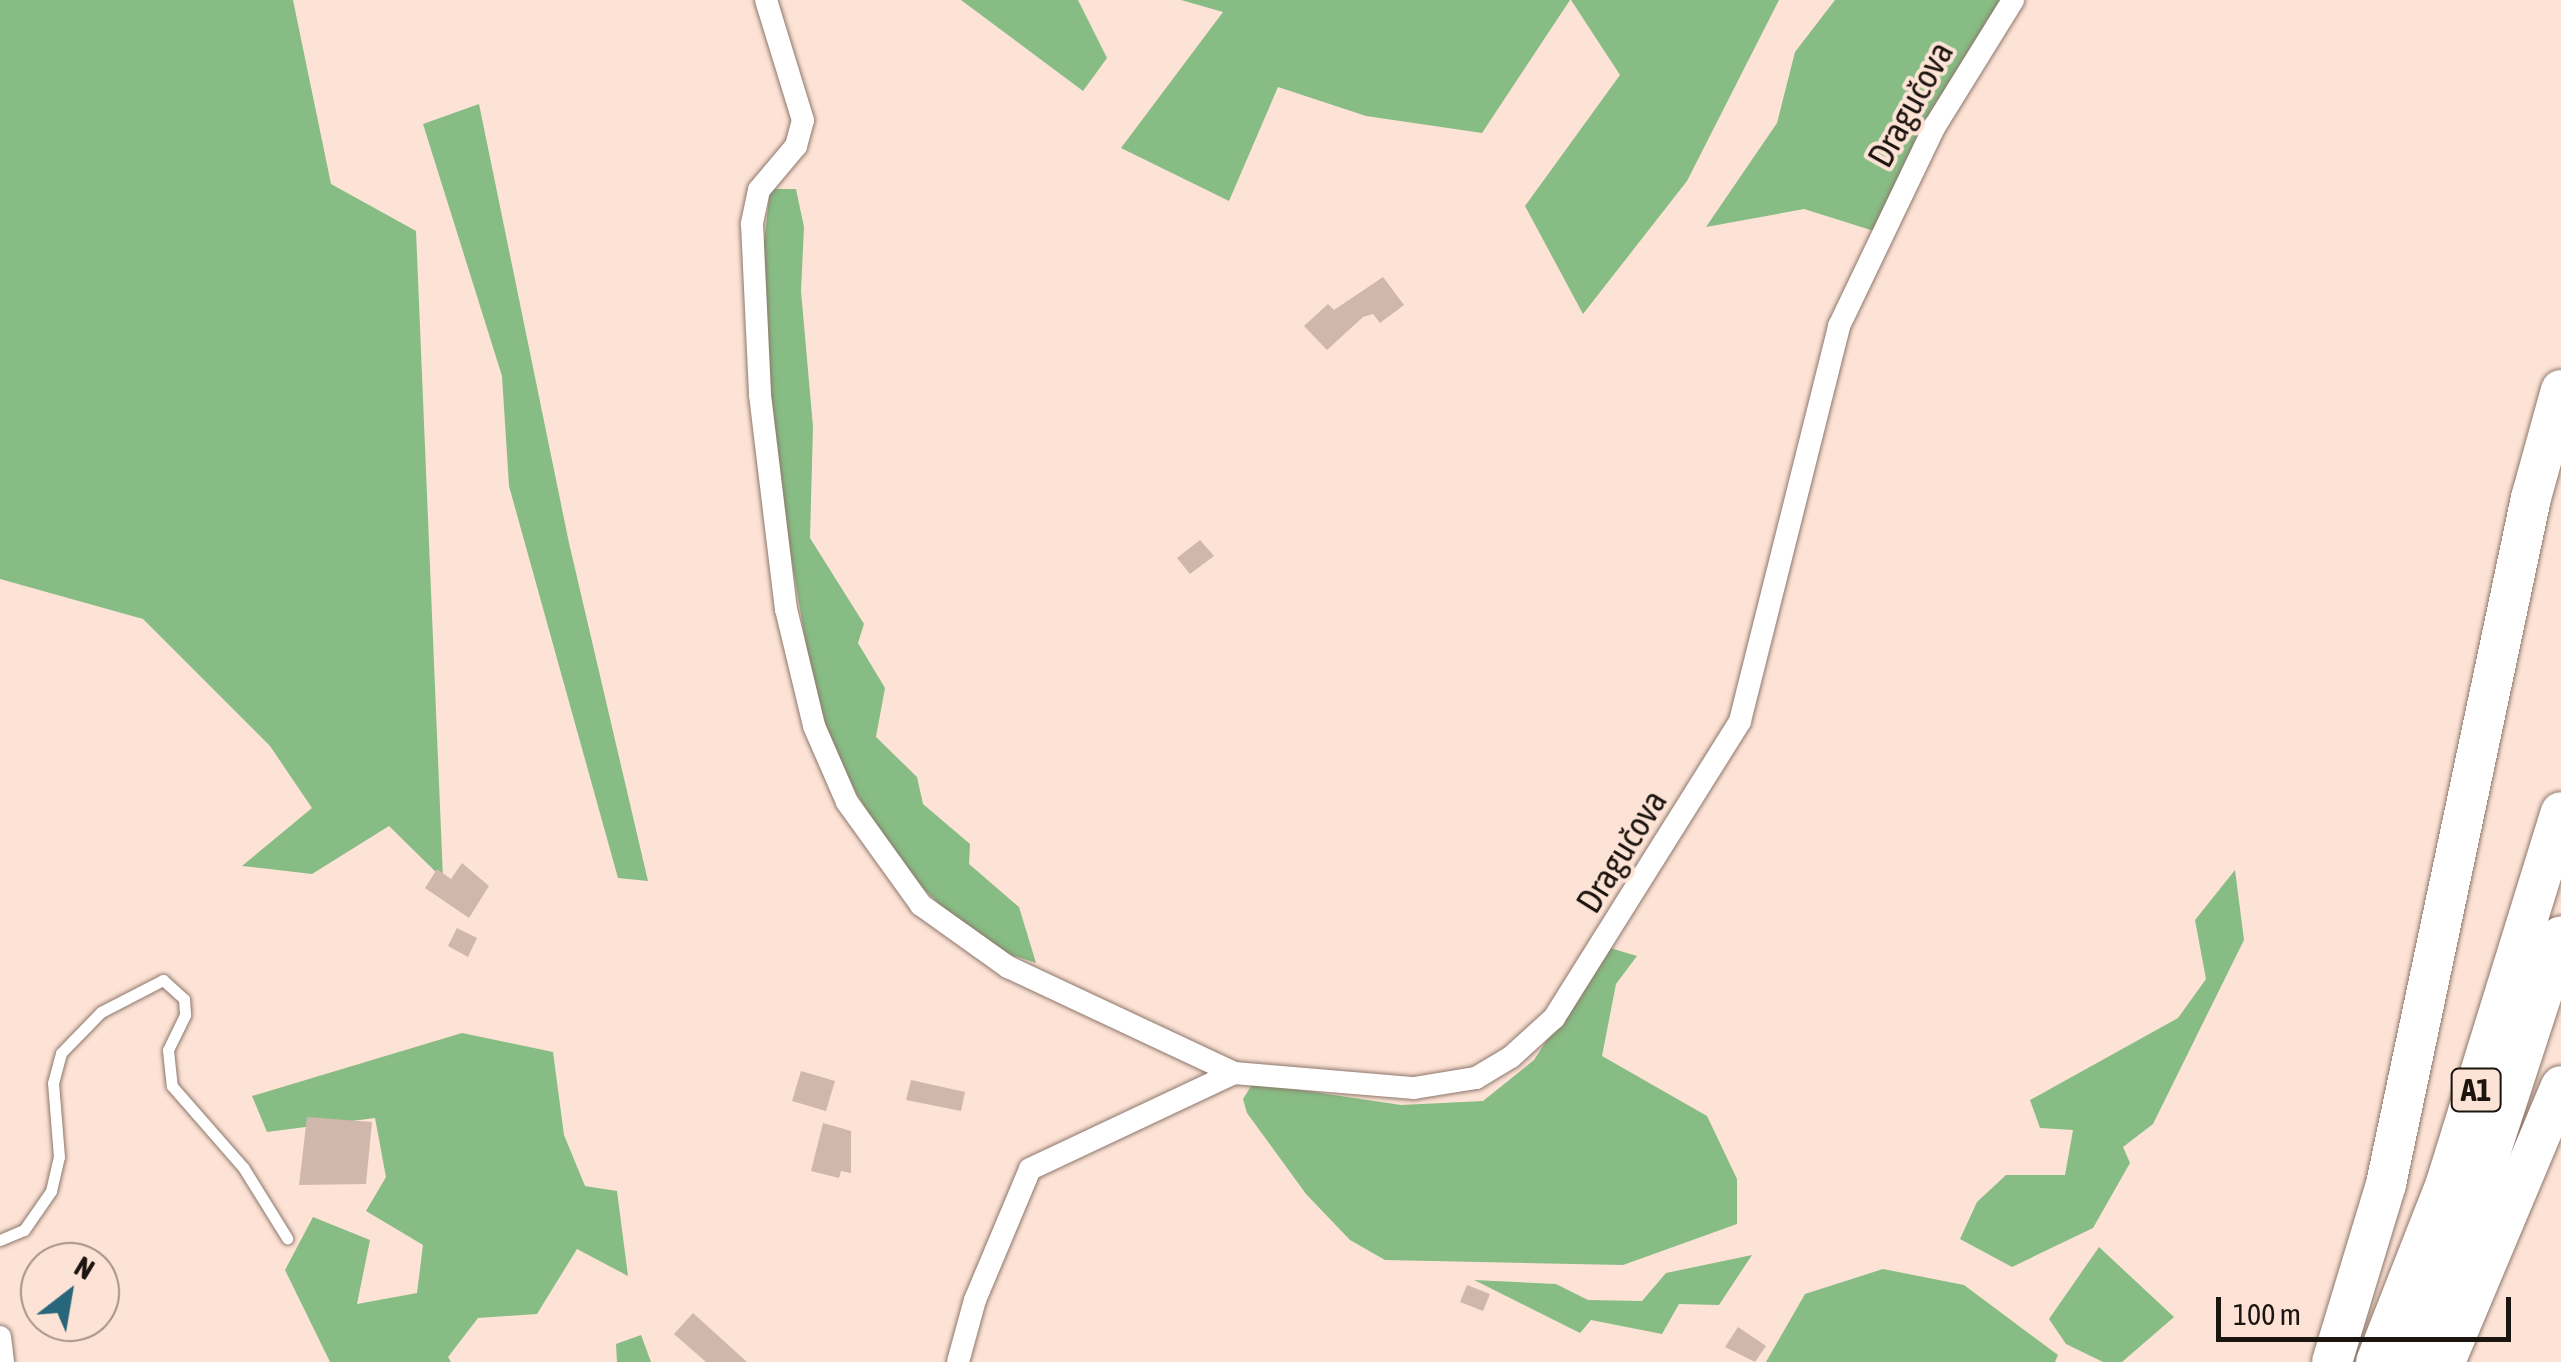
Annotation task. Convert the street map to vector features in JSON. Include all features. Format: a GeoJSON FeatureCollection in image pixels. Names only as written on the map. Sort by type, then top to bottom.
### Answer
{"type":"FeatureCollection","features":[{"type":"Feature","properties":{"kind":"highway"},"geometry":{"type":"LineString","coordinates":[[2332,1362],[2390,1165],[2531,498],[2561,390]]}},
{"type":"Feature","properties":{"kind":"highway","name":"A1"},"geometry":{"type":"LineString","coordinates":[[2376,1362],[2452,1166],[2561,812]]}},
{"type":"Feature","properties":{"kind":"highway","name":"A1"},"geometry":{"type":"LineString","coordinates":[[2412,1362],[2477,1193],[2561,936]]}},
{"type":"Feature","properties":{"kind":"highway"},"geometry":{"type":"LineString","coordinates":[[2445,1362],[2561,1086]]}},
{"type":"Feature","properties":{"kind":"street"},"geometry":{"type":"LineString","coordinates":[[766,0],[803,120],[796,146],[759,190],[752,224],[760,394],[786,609],[814,726],[847,802],[920,906],[1008,967],[1234,1073]]}},
{"type":"Feature","properties":{"kind":"street","name":"Dragučova"},"geometry":{"type":"LineString","coordinates":[[958,1362],[975,1300],[1030,1169],[1234,1073],[1414,1088],[1476,1078],[1511,1057],[1554,1018],[1740,722],[1839,326],[1935,126],[2013,0]]}},
{"type":"Feature","properties":{"kind":"street"},"geometry":{"type":"LineString","coordinates":[[0,1337],[4,1362]]}},
{"type":"Feature","properties":{"kind":"lane"},"geometry":{"type":"LineString","coordinates":[[0,1240],[24,1230],[51,1190],[60,1157],[53,1083],[61,1053],[101,1012],[162,980],[184,999],[185,1015],[168,1050],[172,1086],[242,1167],[287,1238]]}},
{"type":"Feature","properties":{"kind":"green space"},"geometry":{"type":"Polygon","coordinates":[[[0,0],[293,0],[331,184],[416,231],[443,879],[389,826],[312,874],[242,866],[312,808],[270,746],[143,619],[0,579],[0,0]]]}},
{"type":"Feature","properties":{"kind":"green space"},"geometry":{"type":"Polygon","coordinates":[[[961,0],[1078,0],[1107,58],[1083,91],[961,0]]]}},
{"type":"Feature","properties":{"kind":"green space"},"geometry":{"type":"Polygon","coordinates":[[[1181,0],[1570,0],[1482,133],[1366,116],[1278,87],[1229,201],[1121,148],[1223,12],[1181,0]]]}},
{"type":"Feature","properties":{"kind":"green space"},"geometry":{"type":"Polygon","coordinates":[[[1571,0],[1779,0],[1687,181],[1583,314],[1525,206],[1620,75],[1571,0]]]}},
{"type":"Feature","properties":{"kind":"green space"},"geometry":{"type":"Polygon","coordinates":[[[1835,0],[2004,0],[1874,231],[1804,209],[1706,227],[1777,123],[1795,52],[1835,0]]]}},
{"type":"Feature","properties":{"kind":"green space"},"geometry":{"type":"Polygon","coordinates":[[[479,104],[569,543],[648,881],[618,878],[509,486],[502,376],[423,124],[479,104]]]}},
{"type":"Feature","properties":{"kind":"green space"},"geometry":{"type":"Polygon","coordinates":[[[770,189],[796,189],[804,227],[801,291],[813,427],[810,538],[864,624],[858,643],[885,688],[876,737],[917,777],[923,804],[970,844],[969,864],[1019,907],[1036,963],[983,946],[905,871],[856,793],[817,709],[775,462],[762,261],[770,189]]]}},
{"type":"Feature","properties":{"kind":"green space"},"geometry":{"type":"Polygon","coordinates":[[[2235,870],[2244,940],[2153,1124],[2123,1147],[2130,1163],[2093,1228],[2012,1267],[1960,1239],[1977,1202],[2006,1175],[2065,1175],[2073,1130],[2040,1128],[2030,1100],[2178,1018],[2206,979],[2195,920],[2235,870]]]}},
{"type":"Feature","properties":{"kind":"green space"},"geometry":{"type":"Polygon","coordinates":[[[1607,947],[1637,956],[1616,984],[1602,1056],[1707,1116],[1737,1179],[1737,1224],[1623,1265],[1385,1260],[1350,1240],[1306,1194],[1247,1113],[1243,1099],[1253,1083],[1401,1105],[1483,1101],[1534,1060],[1607,947]]]}},
{"type":"Feature","properties":{"kind":"green space"},"geometry":{"type":"Polygon","coordinates":[[[462,1033],[553,1052],[564,1135],[585,1186],[617,1191],[628,1276],[577,1249],[537,1314],[478,1318],[448,1357],[451,1362],[330,1362],[285,1270],[313,1217],[370,1240],[357,1304],[417,1293],[423,1245],[366,1211],[386,1177],[375,1118],[267,1132],[252,1096],[462,1033]]]}},
{"type":"Feature","properties":{"kind":"green space"},"geometry":{"type":"Polygon","coordinates":[[[2099,1247],[2174,1317],[2122,1362],[2103,1362],[2066,1344],[2049,1319],[2099,1247]]]}},
{"type":"Feature","properties":{"kind":"green space"},"geometry":{"type":"Polygon","coordinates":[[[1752,1255],[1719,1305],[1679,1304],[1662,1334],[1591,1320],[1580,1333],[1474,1280],[1556,1284],[1588,1300],[1642,1301],[1666,1273],[1752,1255]]]}},
{"type":"Feature","properties":{"kind":"green space"},"geometry":{"type":"Polygon","coordinates":[[[1883,1269],[1964,1285],[2058,1355],[2055,1362],[1766,1362],[1805,1294],[1883,1269]]]}},
{"type":"Feature","properties":{"kind":"green space"},"geometry":{"type":"Polygon","coordinates":[[[641,1335],[651,1362],[617,1362],[616,1344],[641,1335]]]}},
{"type":"Feature","properties":{"kind":"building"},"geometry":{"type":"Polygon","coordinates":[[[1383,277],[1404,305],[1380,323],[1373,314],[1363,317],[1327,350],[1304,326],[1328,304],[1334,310],[1383,277]]]}},
{"type":"Feature","properties":{"kind":"building"},"geometry":{"type":"Polygon","coordinates":[[[1200,540],[1214,556],[1190,574],[1177,558],[1200,540]]]}},
{"type":"Feature","properties":{"kind":"building"},"geometry":{"type":"Polygon","coordinates":[[[462,863],[489,886],[469,918],[425,888],[437,869],[451,879],[462,863]]]}},
{"type":"Feature","properties":{"kind":"building"},"geometry":{"type":"Polygon","coordinates":[[[457,928],[477,938],[468,957],[448,946],[457,928]]]}},
{"type":"Feature","properties":{"kind":"building"},"geometry":{"type":"Polygon","coordinates":[[[801,1071],[835,1081],[826,1111],[792,1101],[801,1071]]]}},
{"type":"Feature","properties":{"kind":"building"},"geometry":{"type":"Polygon","coordinates":[[[911,1080],[965,1092],[961,1111],[906,1100],[911,1080]]]}},
{"type":"Feature","properties":{"kind":"building"},"geometry":{"type":"Polygon","coordinates":[[[307,1117],[372,1122],[366,1184],[299,1185],[307,1117]]]}},
{"type":"Feature","properties":{"kind":"building"},"geometry":{"type":"Polygon","coordinates":[[[823,1123],[851,1131],[851,1173],[841,1171],[839,1178],[811,1171],[823,1123]]]}},
{"type":"Feature","properties":{"kind":"building"},"geometry":{"type":"Polygon","coordinates":[[[1467,1285],[1490,1294],[1483,1311],[1460,1302],[1467,1285]]]}},
{"type":"Feature","properties":{"kind":"building"},"geometry":{"type":"Polygon","coordinates":[[[693,1313],[747,1362],[706,1362],[674,1334],[693,1313]]]}},
{"type":"Feature","properties":{"kind":"building"},"geometry":{"type":"Polygon","coordinates":[[[1738,1327],[1766,1346],[1755,1362],[1725,1347],[1738,1327]]]}}]}
